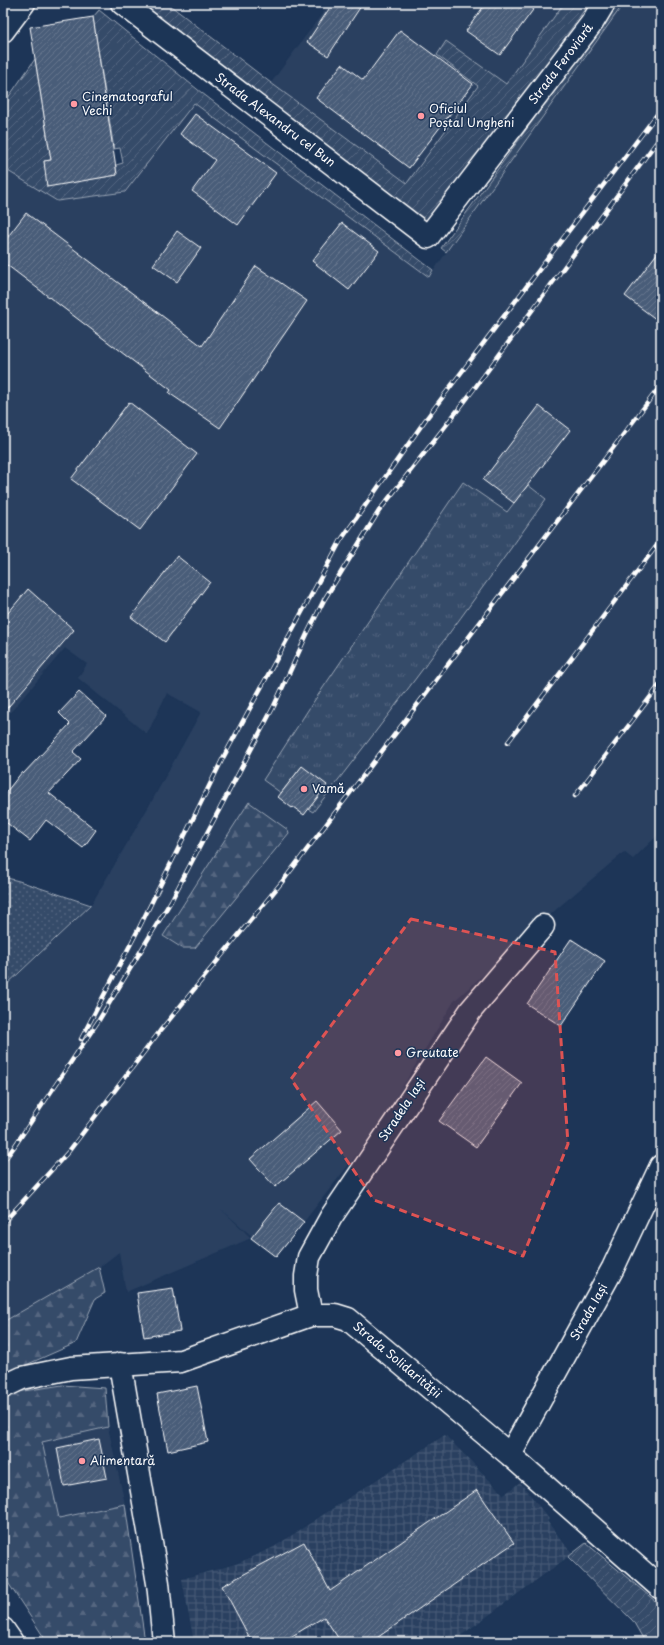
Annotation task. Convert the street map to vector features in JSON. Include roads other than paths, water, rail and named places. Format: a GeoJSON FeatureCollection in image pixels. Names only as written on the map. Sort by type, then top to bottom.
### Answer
{"type":"FeatureCollection","features":[{"type":"Feature","properties":{"kind":"street"},"geometry":{"type":"LineString","coordinates":[[3,31],[24,3]]}},
{"type":"Feature","properties":{"kind":"street","name":"Strada Alexandru cel Bun"},"geometry":{"type":"LineString","coordinates":[[122,3],[428,237]]}},
{"type":"Feature","properties":{"kind":"street","name":"Strada Feroviară"},"geometry":{"type":"LineString","coordinates":[[428,237],[592,23],[604,3]]}},
{"type":"Feature","properties":{"kind":"street","name":"Stradela Iași"},"geometry":{"type":"LineString","coordinates":[[311,1314],[306,1290],[306,1276],[309,1257],[331,1217],[471,1010],[543,926]]}},
{"type":"Feature","properties":{"kind":"street","name":"Strada Iași"},"geometry":{"type":"LineString","coordinates":[[510,1455],[613,1268],[661,1166]]}},
{"type":"Feature","properties":{"kind":"street","name":"Strada Solidarității"},"geometry":{"type":"LineString","coordinates":[[3,1387],[22,1378],[64,1370],[120,1364],[150,1364],[182,1361],[311,1314],[335,1315],[348,1319],[510,1455],[661,1588]]}},
{"type":"Feature","properties":{"kind":"street"},"geometry":{"type":"LineString","coordinates":[[120,1364],[160,1596],[164,1642]]}},
{"type":"Feature","properties":{"kind":"street"},"geometry":{"type":"LineString","coordinates":[[3,1629],[12,1642]]}},
{"type":"Feature","properties":{"kind":"railway"},"geometry":{"type":"LineString","coordinates":[[81,1039],[138,930],[223,758],[341,540],[426,419],[661,109]]}},
{"type":"Feature","properties":{"kind":"railway"},"geometry":{"type":"LineString","coordinates":[[3,1162],[99,1020],[171,901],[274,706],[324,600],[379,511],[468,397],[661,136]]}},
{"type":"Feature","properties":{"kind":"railway"},"geometry":{"type":"LineString","coordinates":[[3,1223],[69,1151],[160,1031],[286,877],[661,385]]}},
{"type":"Feature","properties":{"kind":"railway"},"geometry":{"type":"LineString","coordinates":[[508,742],[661,540]]}},
{"type":"Feature","properties":{"kind":"railway"},"geometry":{"type":"LineString","coordinates":[[575,796],[661,683]]}},
{"type":"Feature","properties":{"kind":"place","name":"Cinematograful Vechi"},"geometry":{"type":"Point","coordinates":[74,104]}},
{"type":"Feature","properties":{"kind":"place","name":"Oficiul Poștal Ungheni"},"geometry":{"type":"Point","coordinates":[421,116]}},
{"type":"Feature","properties":{"kind":"place","name":"Vamă"},"geometry":{"type":"Point","coordinates":[304,789]}},
{"type":"Feature","properties":{"kind":"place","name":"Greutate"},"geometry":{"type":"Point","coordinates":[398,1053]}},
{"type":"Feature","properties":{"kind":"place","name":"Alimentară"},"geometry":{"type":"Point","coordinates":[82,1461]}}]}
